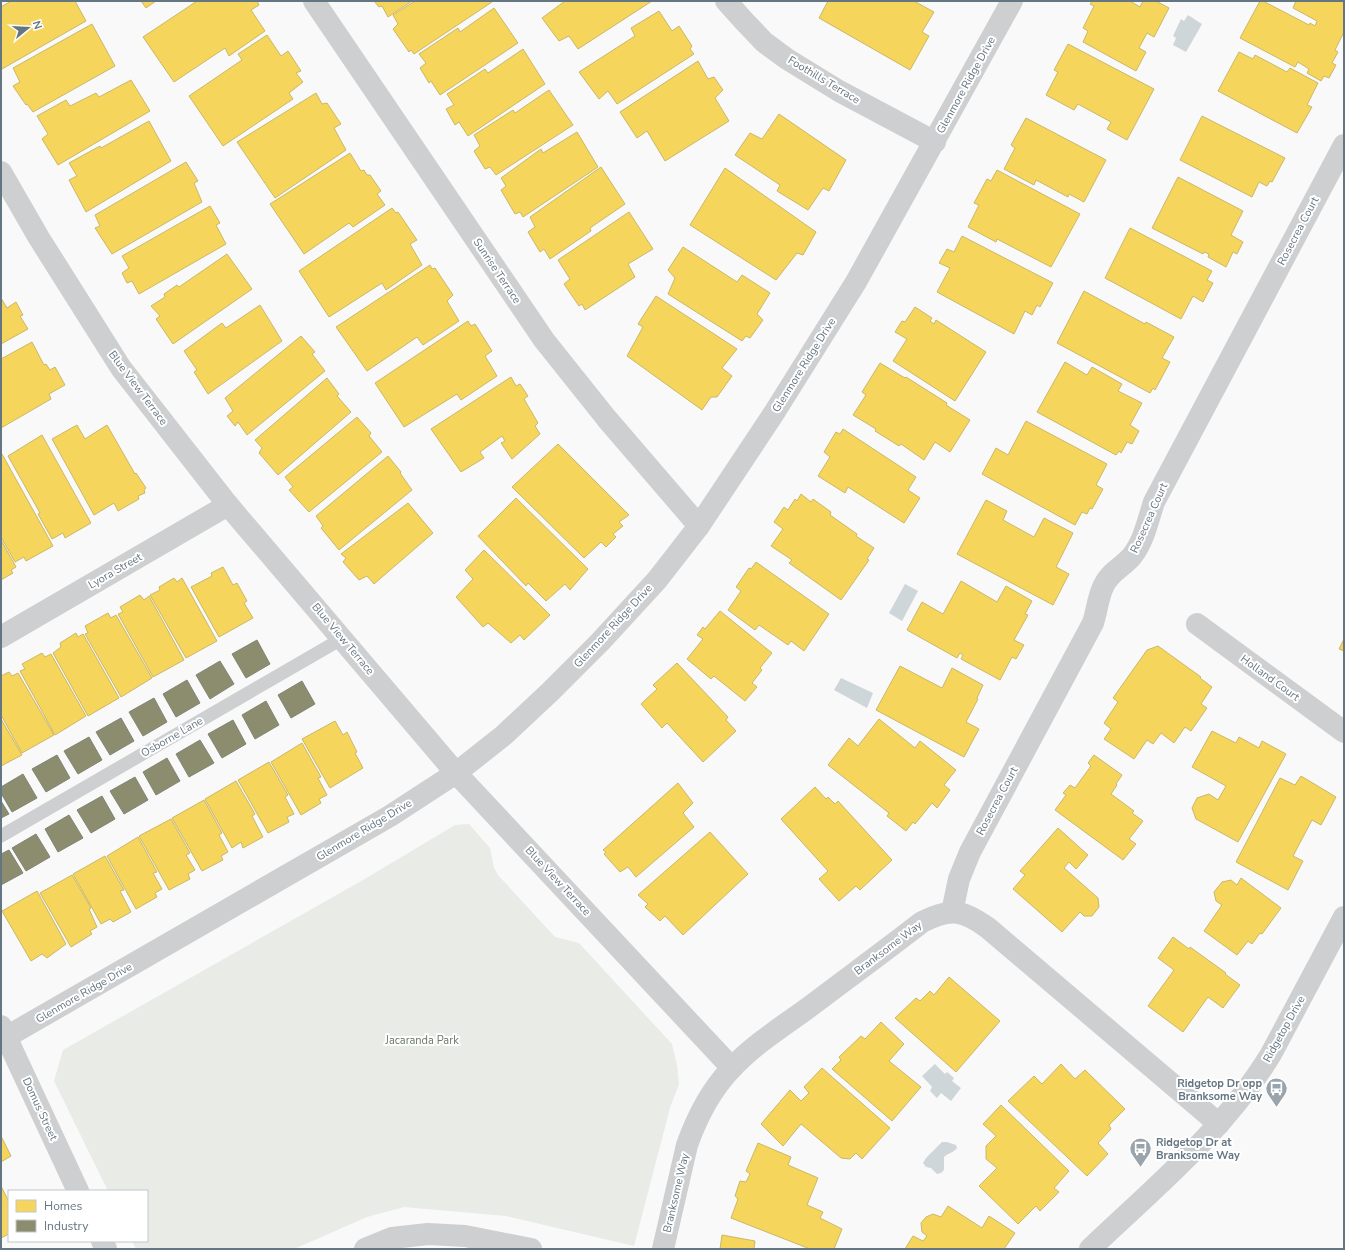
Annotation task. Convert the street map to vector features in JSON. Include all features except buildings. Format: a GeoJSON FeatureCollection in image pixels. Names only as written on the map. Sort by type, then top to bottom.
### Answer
{"type":"FeatureCollection","features":[{"type":"Feature","properties":{"kind":"street","name":"Sunrise Terrace"},"geometry":{"type":"LineString","coordinates":[[314,1],[544,340],[607,419],[699,526]]}},
{"type":"Feature","properties":{"kind":"street","name":"Foothills Terrace"},"geometry":{"type":"LineString","coordinates":[[726,1],[764,42],[787,59],[839,91],[935,142]]}},
{"type":"Feature","properties":{"kind":"street","name":"Glenmore Ridge Drive"},"geometry":{"type":"LineString","coordinates":[[3,1035],[390,816],[456,773],[504,736],[600,642],[657,580],[699,526],[774,413],[856,282],[1012,1]]}},
{"type":"Feature","properties":{"kind":"street","name":"Rosecrea Court"},"geometry":{"type":"LineString","coordinates":[[952,912],[959,879],[970,852],[1093,623],[1100,593],[1104,584],[1110,576],[1126,563],[1138,547],[1154,502],[1344,145]]}},
{"type":"Feature","properties":{"kind":"street","name":"Blue View Terrace"},"geometry":{"type":"LineString","coordinates":[[1,172],[39,238],[121,368],[228,505],[343,638],[456,773],[732,1068]]}},
{"type":"Feature","properties":{"kind":"street","name":"Lyora Street"},"geometry":{"type":"LineString","coordinates":[[1,637],[228,505]]}},
{"type":"Feature","properties":{"kind":"street","name":"Holland Court"},"geometry":{"type":"LineString","coordinates":[[1197,624],[1344,732]]}},
{"type":"Feature","properties":{"kind":"street","name":"Branksome Way"},"geometry":{"type":"LineString","coordinates":[[663,1249],[687,1145],[697,1119],[710,1096],[732,1068],[760,1044],[922,922],[937,915],[952,912],[975,918],[1219,1124]]}},
{"type":"Feature","properties":{"kind":"street","name":"Ridgetop Drive"},"geometry":{"type":"LineString","coordinates":[[1090,1249],[1184,1160],[1219,1124],[1258,1076],[1344,917]]}},
{"type":"Feature","properties":{"kind":"street","name":"Domus Street"},"geometry":{"type":"LineString","coordinates":[[3,1035],[78,1190]]}},
{"type":"Feature","properties":{"kind":"street"},"geometry":{"type":"LineString","coordinates":[[365,1249],[392,1238],[428,1234],[465,1236],[531,1249]]}},
{"type":"Feature","properties":{"kind":"lane","name":"Osborne Lane"},"geometry":{"type":"LineString","coordinates":[[1,836],[343,638]]}},
{"type":"Feature","properties":{"kind":"green space","name":"Jacaranda Park"},"geometry":{"type":"Polygon","coordinates":[[[469,824],[490,848],[494,868],[498,875],[555,937],[579,943],[672,1044],[677,1065],[679,1084],[670,1108],[634,1246],[506,1216],[404,1207],[367,1217],[294,1249],[136,1249],[132,1242],[148,1242],[148,1190],[108,1190],[54,1081],[63,1050],[363,880],[455,825],[469,824]]]}},
{"type":"Feature","properties":{"kind":"shaded area"},"geometry":{"type":"Polygon","coordinates":[[[1188,15],[1202,24],[1186,52],[1173,45],[1176,38],[1173,36],[1181,19],[1184,21],[1188,15]]]}},
{"type":"Feature","properties":{"kind":"shaded area"},"geometry":{"type":"Polygon","coordinates":[[[905,584],[918,591],[902,621],[889,613],[905,584]]]}},
{"type":"Feature","properties":{"kind":"shaded area"},"geometry":{"type":"Polygon","coordinates":[[[841,678],[873,693],[867,708],[834,690],[841,678]]]}},
{"type":"Feature","properties":{"kind":"shaded area"},"geometry":{"type":"Polygon","coordinates":[[[935,1064],[945,1074],[947,1072],[954,1078],[952,1081],[961,1088],[951,1101],[941,1093],[937,1098],[930,1091],[932,1087],[922,1076],[935,1064]]]}},
{"type":"Feature","properties":{"kind":"shaded area"},"geometry":{"type":"Polygon","coordinates":[[[942,1142],[956,1145],[957,1148],[944,1157],[944,1170],[937,1174],[931,1168],[926,1167],[923,1163],[942,1142]]]}},
{"type":"Feature","properties":{"kind":"place","name":"Ridgetop Dr opp Branksome Way"},"geometry":{"type":"Point","coordinates":[1277,1108]}},
{"type":"Feature","properties":{"kind":"place","name":"Ridgetop Dr at Branksome Way"},"geometry":{"type":"Point","coordinates":[1141,1168]}}]}
